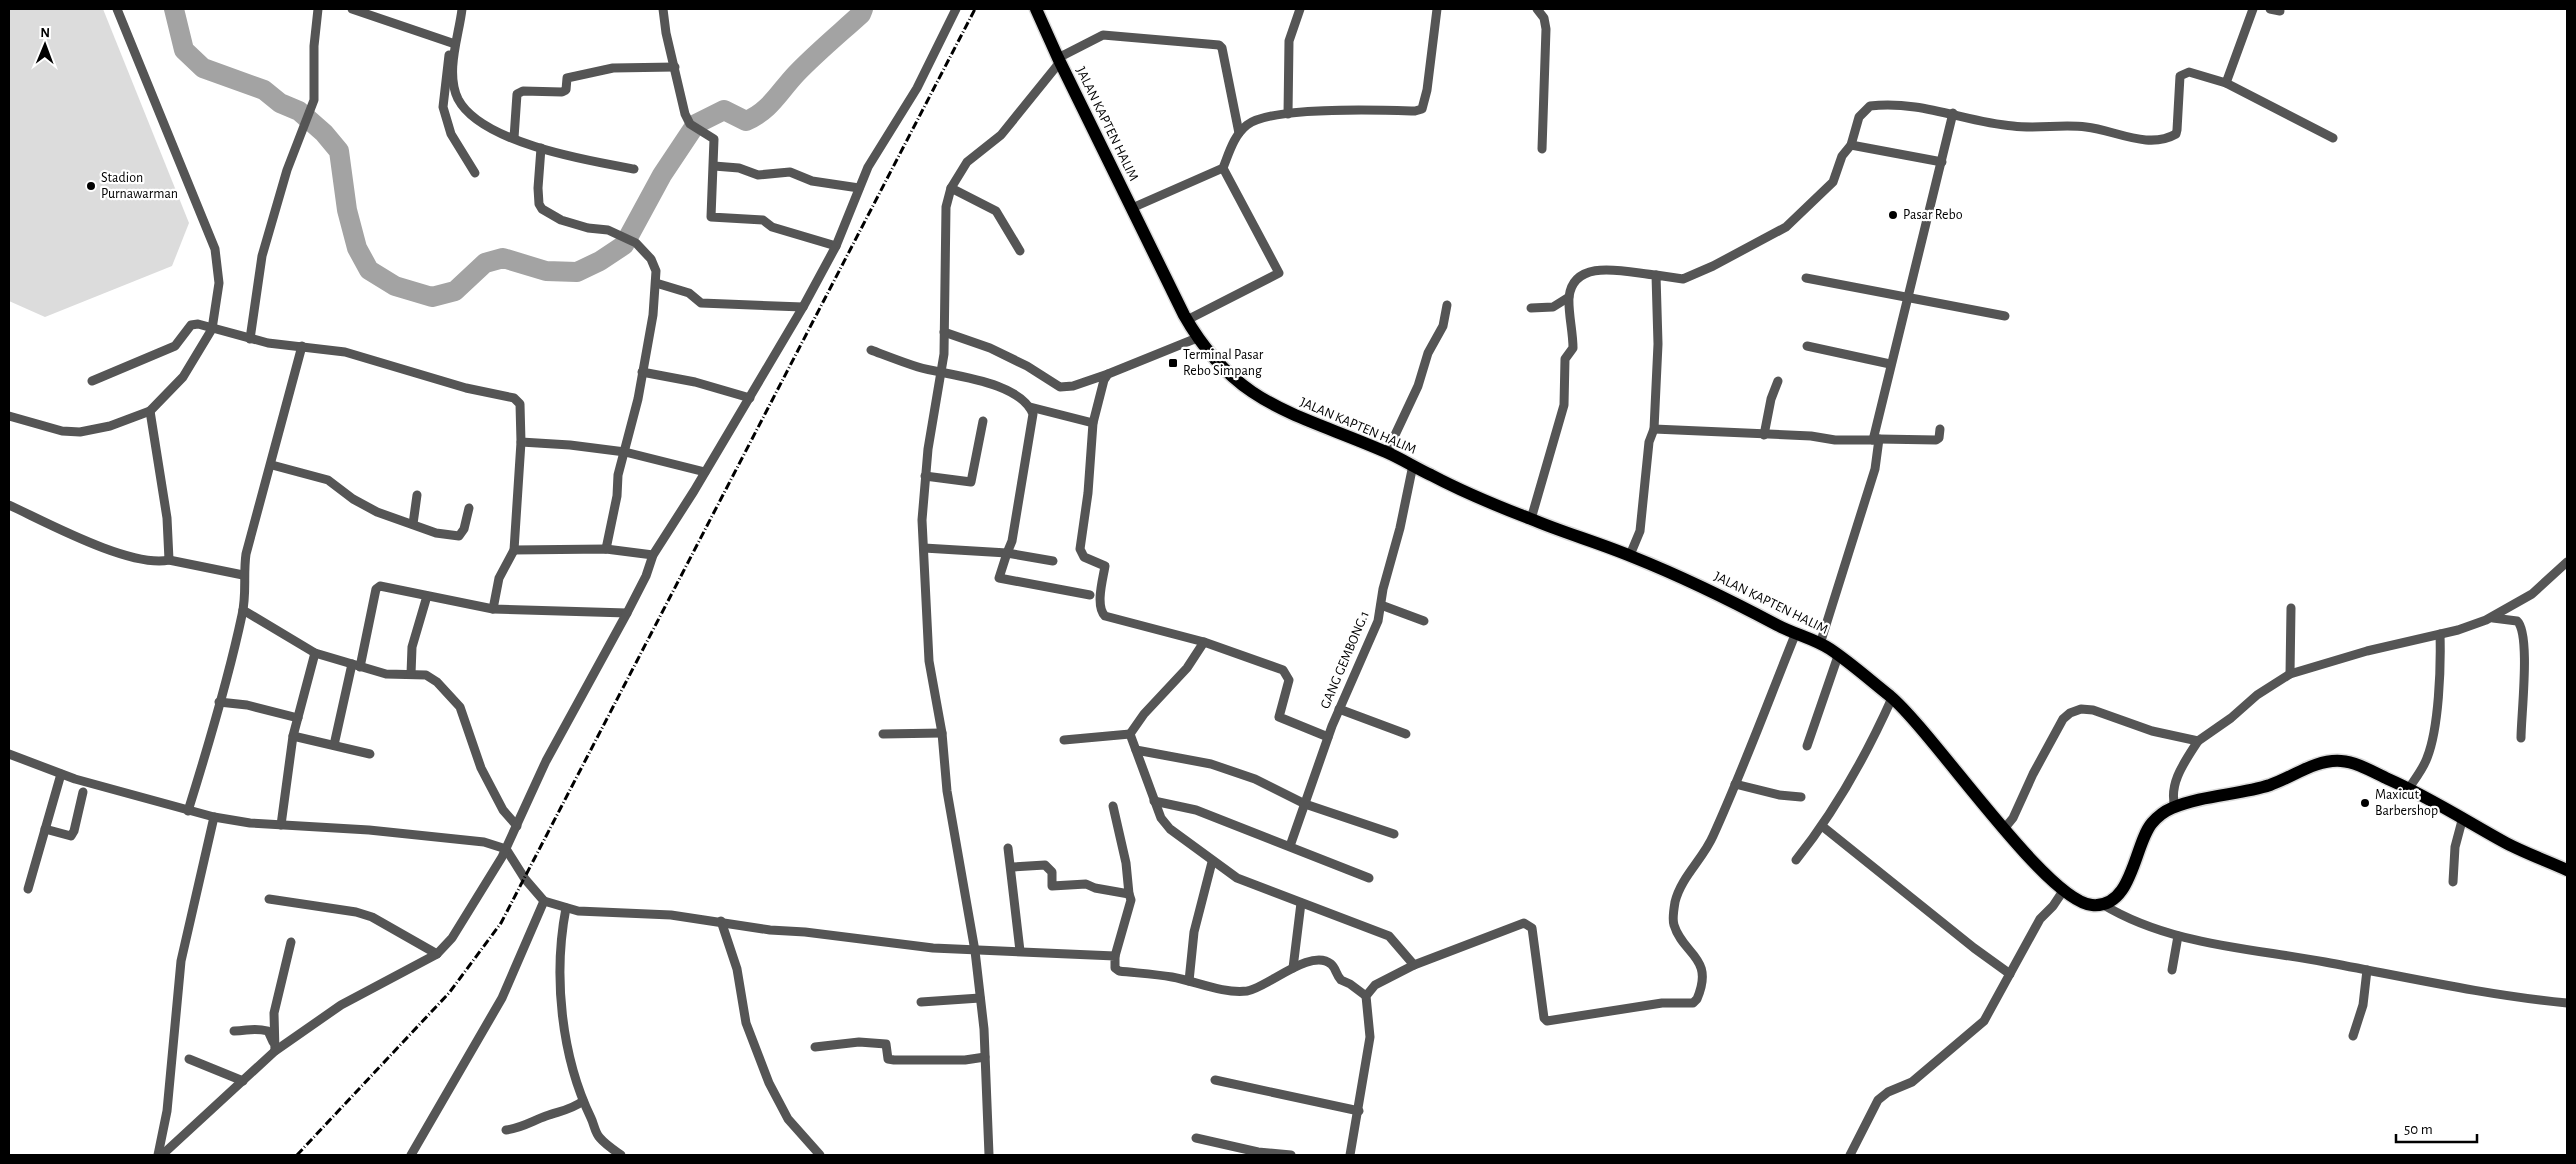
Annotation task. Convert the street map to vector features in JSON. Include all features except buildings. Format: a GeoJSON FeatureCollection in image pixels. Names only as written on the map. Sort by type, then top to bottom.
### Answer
{"type":"FeatureCollection","features":[{"type":"Feature","properties":{"kind":"main road","name":"JALAN KAPTEN HALIM"},"geometry":{"type":"LineString","coordinates":[[1036,9],[1059,60],[1197,338],[1214,360],[1252,393],[1298,418],[1387,452],[1531,520],[1630,555],[1707,588],[1795,634],[1820,644],[1892,698],[1928,736],[2004,829],[2063,891],[2088,905],[2102,904]]}},
{"type":"Feature","properties":{"kind":"main road"},"geometry":{"type":"LineString","coordinates":[[2102,904],[2116,895],[2126,884],[2148,828],[2162,814],[2175,806],[2273,784],[2326,761],[2353,763],[2409,788],[2508,844],[2567,870]]}},
{"type":"Feature","properties":{"kind":"street"},"geometry":{"type":"LineString","coordinates":[[9,416],[62,431],[80,432],[110,426],[150,411],[179,382],[212,329],[219,283],[215,249],[117,9]]}},
{"type":"Feature","properties":{"kind":"street"},"geometry":{"type":"LineString","coordinates":[[250,339],[262,256],[282,186],[311,109],[318,9]]}},
{"type":"Feature","properties":{"kind":"street"},"geometry":{"type":"LineString","coordinates":[[352,9],[453,43]]}},
{"type":"Feature","properties":{"kind":"street"},"geometry":{"type":"LineString","coordinates":[[462,9],[453,43],[443,107],[451,134],[476,174]]}},
{"type":"Feature","properties":{"kind":"street"},"geometry":{"type":"LineString","coordinates":[[663,9],[666,33],[676,67],[685,114],[690,124],[714,139],[711,217],[763,220],[772,227],[836,246]]}},
{"type":"Feature","properties":{"kind":"street"},"geometry":{"type":"LineString","coordinates":[[162,1155],[243,1081],[275,1048],[341,1005],[437,954],[452,938],[506,849],[554,746],[646,576],[653,555],[750,398],[803,307],[836,246],[874,154],[917,88],[956,9]]}},
{"type":"Feature","properties":{"kind":"street"},"geometry":{"type":"LineString","coordinates":[[1288,114],[1289,42],[1300,9]]}},
{"type":"Feature","properties":{"kind":"street"},"geometry":{"type":"LineString","coordinates":[[1132,208],[1223,168],[1239,133],[1248,124],[1262,118],[1288,114],[1422,109],[1427,90],[1437,9]]}},
{"type":"Feature","properties":{"kind":"street"},"geometry":{"type":"LineString","coordinates":[[1537,9],[1544,18],[1546,29],[1542,149]]}},
{"type":"Feature","properties":{"kind":"street"},"geometry":{"type":"LineString","coordinates":[[2226,83],[2253,9]]}},
{"type":"Feature","properties":{"kind":"street"},"geometry":{"type":"LineString","coordinates":[[2270,9],[2280,11]]}},
{"type":"Feature","properties":{"kind":"street"},"geometry":{"type":"LineString","coordinates":[[989,1155],[984,1028],[975,951],[947,791],[942,733],[930,661],[922,520],[925,476],[942,372],[946,207],[951,188],[967,162],[1002,135],[1059,60],[1102,35],[1219,45],[1222,48],[1239,133]]}},
{"type":"Feature","properties":{"kind":"street"},"geometry":{"type":"LineString","coordinates":[[453,43],[453,79],[458,99],[484,125],[541,148],[634,169]]}},
{"type":"Feature","properties":{"kind":"street"},"geometry":{"type":"LineString","coordinates":[[514,138],[517,94],[523,91],[562,92],[566,90],[567,78],[614,68],[676,67]]}},
{"type":"Feature","properties":{"kind":"street"},"geometry":{"type":"LineString","coordinates":[[1531,308],[1553,307],[1569,296],[1581,274],[1592,270],[1682,279],[1714,266],[1786,227],[1833,182],[1842,156],[1851,145],[1859,117],[1870,106],[1921,108],[2013,126],[2088,127],[2132,138],[2160,140],[2174,136],[2177,130],[2179,79],[2183,73],[2189,72],[2226,83],[2333,138]]}},
{"type":"Feature","properties":{"kind":"street"},"geometry":{"type":"LineString","coordinates":[[1820,644],[1875,469],[1876,440],[1890,364],[1953,113]]}},
{"type":"Feature","properties":{"kind":"street"},"geometry":{"type":"LineString","coordinates":[[1851,145],[1942,162]]}},
{"type":"Feature","properties":{"kind":"street"},"geometry":{"type":"LineString","coordinates":[[541,148],[538,188],[539,204],[542,209],[561,220],[588,228],[608,230],[636,243],[650,259],[656,270],[656,282],[642,372],[625,452],[618,475],[617,496],[606,550]]}},
{"type":"Feature","properties":{"kind":"street"},"geometry":{"type":"LineString","coordinates":[[714,166],[738,168],[758,175],[790,172],[812,181],[859,188]]}},
{"type":"Feature","properties":{"kind":"street"},"geometry":{"type":"LineString","coordinates":[[1187,320],[1279,273],[1223,168]]}},
{"type":"Feature","properties":{"kind":"street"},"geometry":{"type":"LineString","coordinates":[[951,188],[996,211],[1020,251]]}},
{"type":"Feature","properties":{"kind":"street"},"geometry":{"type":"LineString","coordinates":[[1630,555],[1640,531],[1649,442],[1654,429],[1658,344],[1656,275]]}},
{"type":"Feature","properties":{"kind":"street"},"geometry":{"type":"LineString","coordinates":[[1806,278],[2005,316]]}},
{"type":"Feature","properties":{"kind":"street"},"geometry":{"type":"LineString","coordinates":[[656,282],[689,293],[701,302],[803,307]]}},
{"type":"Feature","properties":{"kind":"street"},"geometry":{"type":"LineString","coordinates":[[1531,520],[1564,405],[1565,359],[1573,348],[1569,296]]}},
{"type":"Feature","properties":{"kind":"street"},"geometry":{"type":"LineString","coordinates":[[1387,452],[1418,386],[1428,354],[1443,326],[1447,305]]}},
{"type":"Feature","properties":{"kind":"street"},"geometry":{"type":"LineString","coordinates":[[92,381],[175,346],[191,324],[250,339],[345,352],[466,388],[514,398],[520,404],[521,442],[514,550],[499,578],[493,609]]}},
{"type":"Feature","properties":{"kind":"street"},"geometry":{"type":"LineString","coordinates":[[944,332],[990,348],[1028,366],[1060,387],[1073,386],[1108,374],[1197,338]]}},
{"type":"Feature","properties":{"kind":"street"},"geometry":{"type":"LineString","coordinates":[[188,811],[214,728],[243,610],[246,586],[243,575],[246,554],[272,465],[302,346]]}},
{"type":"Feature","properties":{"kind":"street"},"geometry":{"type":"LineString","coordinates":[[1807,346],[1890,364]]}},
{"type":"Feature","properties":{"kind":"street"},"geometry":{"type":"LineString","coordinates":[[871,350],[919,367],[991,384],[1030,407],[1094,423]]}},
{"type":"Feature","properties":{"kind":"street"},"geometry":{"type":"LineString","coordinates":[[642,372],[694,382],[750,398]]}},
{"type":"Feature","properties":{"kind":"street"},"geometry":{"type":"LineString","coordinates":[[1108,374],[1094,423],[1088,493],[1080,544],[1084,556],[1105,566],[1102,612],[1105,616],[1204,642],[1283,670],[1289,680],[1279,717],[1328,737]]}},
{"type":"Feature","properties":{"kind":"street"},"geometry":{"type":"LineString","coordinates":[[1764,435],[1771,399],[1778,381]]}},
{"type":"Feature","properties":{"kind":"street"},"geometry":{"type":"LineString","coordinates":[[1030,407],[1033,414],[1012,541],[999,578],[1090,595]]}},
{"type":"Feature","properties":{"kind":"street"},"geometry":{"type":"LineString","coordinates":[[150,411],[167,518],[169,560]]}},
{"type":"Feature","properties":{"kind":"street"},"geometry":{"type":"LineString","coordinates":[[925,476],[971,482],[983,421]]}},
{"type":"Feature","properties":{"kind":"street"},"geometry":{"type":"LineString","coordinates":[[1654,429],[1811,436],[1835,440],[1936,440],[1939,438],[1940,429]]}},
{"type":"Feature","properties":{"kind":"street"},"geometry":{"type":"LineString","coordinates":[[521,442],[570,445],[625,452],[705,472]]}},
{"type":"Feature","properties":{"kind":"street"},"geometry":{"type":"LineString","coordinates":[[272,465],[328,480],[353,499],[377,512],[436,533],[459,536],[464,529],[469,508]]}},
{"type":"Feature","properties":{"kind":"street","name":"GANG GEMBONG.1"},"geometry":{"type":"LineString","coordinates":[[1290,846],[1339,709],[1378,622],[1383,589],[1400,528],[1413,465]]}},
{"type":"Feature","properties":{"kind":"street"},"geometry":{"type":"LineString","coordinates":[[413,524],[416,495]]}},
{"type":"Feature","properties":{"kind":"street"},"geometry":{"type":"LineString","coordinates":[[9,506],[82,539],[125,554],[157,562],[169,560],[243,575]]}},
{"type":"Feature","properties":{"kind":"street"},"geometry":{"type":"LineString","coordinates":[[924,548],[1008,553],[1054,561]]}},
{"type":"Feature","properties":{"kind":"street"},"geometry":{"type":"LineString","coordinates":[[514,550],[606,550],[653,555]]}},
{"type":"Feature","properties":{"kind":"street"},"geometry":{"type":"LineString","coordinates":[[2175,806],[2172,796],[2173,789],[2184,764],[2198,741],[2232,718],[2257,695],[2290,674],[2320,664],[2470,627],[2493,618],[2532,594],[2567,562]]}},
{"type":"Feature","properties":{"kind":"street"},"geometry":{"type":"LineString","coordinates":[[334,745],[376,590],[380,586],[493,609],[627,613]]}},
{"type":"Feature","properties":{"kind":"street"},"geometry":{"type":"LineString","coordinates":[[411,674],[414,638],[427,596]]}},
{"type":"Feature","properties":{"kind":"street"},"geometry":{"type":"LineString","coordinates":[[1381,605],[1424,621]]}},
{"type":"Feature","properties":{"kind":"street"},"geometry":{"type":"LineString","coordinates":[[2290,674],[2291,608]]}},
{"type":"Feature","properties":{"kind":"street"},"geometry":{"type":"LineString","coordinates":[[243,610],[315,653],[396,676],[426,675],[456,700],[481,768],[503,810],[516,826]]}},
{"type":"Feature","properties":{"kind":"street"},"geometry":{"type":"LineString","coordinates":[[2493,618],[2517,621],[2523,631],[2524,676],[2521,738]]}},
{"type":"Feature","properties":{"kind":"street"},"geometry":{"type":"LineString","coordinates":[[1366,996],[1375,986],[1414,965],[1524,923],[1532,928],[1544,1018],[1547,1022],[1662,1003],[1692,1003],[1700,992],[1702,973],[1697,957],[1685,944],[1673,924],[1675,902],[1686,878],[1709,845],[1795,634]]}},
{"type":"Feature","properties":{"kind":"street"},"geometry":{"type":"LineString","coordinates":[[2409,788],[2427,759],[2430,746],[2441,668],[2440,634]]}},
{"type":"Feature","properties":{"kind":"street"},"geometry":{"type":"LineString","coordinates":[[1064,740],[1130,734],[1144,714],[1187,668],[1204,642]]}},
{"type":"Feature","properties":{"kind":"street"},"geometry":{"type":"LineString","coordinates":[[281,825],[293,736],[315,653]]}},
{"type":"Feature","properties":{"kind":"street"},"geometry":{"type":"LineString","coordinates":[[1807,746],[1838,656]]}},
{"type":"Feature","properties":{"kind":"street"},"geometry":{"type":"LineString","coordinates":[[1796,860],[1822,826],[1869,749],[1892,698]]}},
{"type":"Feature","properties":{"kind":"street"},"geometry":{"type":"LineString","coordinates":[[219,702],[247,705],[298,718]]}},
{"type":"Feature","properties":{"kind":"street"},"geometry":{"type":"LineString","coordinates":[[1339,709],[1406,734]]}},
{"type":"Feature","properties":{"kind":"street"},"geometry":{"type":"LineString","coordinates":[[2004,829],[2012,818],[2063,719],[2070,713],[2081,709],[2094,710],[2152,731],[2198,741]]}},
{"type":"Feature","properties":{"kind":"street"},"geometry":{"type":"LineString","coordinates":[[883,734],[942,733]]}},
{"type":"Feature","properties":{"kind":"street"},"geometry":{"type":"LineString","coordinates":[[1130,734],[1161,818],[1170,829],[1212,862],[1237,878],[1389,936],[1414,965]]}},
{"type":"Feature","properties":{"kind":"street"},"geometry":{"type":"LineString","coordinates":[[293,736],[370,754]]}},
{"type":"Feature","properties":{"kind":"street"},"geometry":{"type":"LineString","coordinates":[[1136,750],[1211,764],[1255,779],[1305,804],[1394,834]]}},
{"type":"Feature","properties":{"kind":"street"},"geometry":{"type":"LineString","coordinates":[[9,754],[62,774],[214,817],[281,825],[369,830],[484,842],[506,849],[525,879],[544,901],[578,911],[671,915],[721,921],[770,930],[805,932],[933,948],[975,951],[1020,951],[1074,956],[1115,956]]}},
{"type":"Feature","properties":{"kind":"street"},"geometry":{"type":"LineString","coordinates":[[28,889],[62,774]]}},
{"type":"Feature","properties":{"kind":"street"},"geometry":{"type":"LineString","coordinates":[[1735,784],[1779,796],[1801,797]]}},
{"type":"Feature","properties":{"kind":"street"},"geometry":{"type":"LineString","coordinates":[[45,829],[71,836],[74,831],[83,792]]}},
{"type":"Feature","properties":{"kind":"street"},"geometry":{"type":"LineString","coordinates":[[1154,801],[1196,810],[1369,878]]}},
{"type":"Feature","properties":{"kind":"street"},"geometry":{"type":"LineString","coordinates":[[1113,806],[1126,863],[1129,894],[1132,900],[1115,956],[1115,968],[1236,991],[1248,991],[1293,968],[1314,961],[1329,962],[1340,980],[1350,984],[1366,996],[1370,1037],[1350,1155]]}},
{"type":"Feature","properties":{"kind":"street"},"geometry":{"type":"LineString","coordinates":[[158,1155],[167,1111],[181,961],[214,817]]}},
{"type":"Feature","properties":{"kind":"street"},"geometry":{"type":"LineString","coordinates":[[2453,882],[2455,847],[2463,817]]}},
{"type":"Feature","properties":{"kind":"street"},"geometry":{"type":"LineString","coordinates":[[1822,826],[1974,948],[2010,974]]}},
{"type":"Feature","properties":{"kind":"street"},"geometry":{"type":"LineString","coordinates":[[1008,848],[1012,867],[1020,951]]}},
{"type":"Feature","properties":{"kind":"street"},"geometry":{"type":"LineString","coordinates":[[1189,981],[1194,932],[1212,862]]}},
{"type":"Feature","properties":{"kind":"street"},"geometry":{"type":"LineString","coordinates":[[1012,867],[1045,865],[1052,872],[1052,886],[1086,884],[1095,888],[1129,894]]}},
{"type":"Feature","properties":{"kind":"street"},"geometry":{"type":"LineString","coordinates":[[1850,1155],[1878,1100],[1888,1092],[1912,1082],[1984,1021],[2040,919],[2053,906],[2063,891]]}},
{"type":"Feature","properties":{"kind":"street"},"geometry":{"type":"LineString","coordinates":[[269,899],[364,915],[419,942],[437,954]]}},
{"type":"Feature","properties":{"kind":"street"},"geometry":{"type":"LineString","coordinates":[[411,1155],[502,998],[544,901]]}},
{"type":"Feature","properties":{"kind":"street"},"geometry":{"type":"LineString","coordinates":[[1293,968],[1301,903]]}},
{"type":"Feature","properties":{"kind":"street"},"geometry":{"type":"LineString","coordinates":[[2102,904],[2124,917],[2178,936],[2487,994],[2567,1003]]}},
{"type":"Feature","properties":{"kind":"street"},"geometry":{"type":"LineString","coordinates":[[566,908],[562,930],[560,970],[563,1024],[583,1102],[599,1138],[621,1155]]}},
{"type":"Feature","properties":{"kind":"street"},"geometry":{"type":"LineString","coordinates":[[721,921],[737,969],[746,1023],[766,1075],[788,1119],[820,1155]]}},
{"type":"Feature","properties":{"kind":"street"},"geometry":{"type":"LineString","coordinates":[[2172,970],[2178,936]]}},
{"type":"Feature","properties":{"kind":"street"},"geometry":{"type":"LineString","coordinates":[[275,1048],[274,1014],[291,942]]}},
{"type":"Feature","properties":{"kind":"street"},"geometry":{"type":"LineString","coordinates":[[2353,1036],[2363,1005],[2367,970]]}},
{"type":"Feature","properties":{"kind":"street"},"geometry":{"type":"LineString","coordinates":[[921,1002],[980,998]]}},
{"type":"Feature","properties":{"kind":"street"},"geometry":{"type":"LineString","coordinates":[[234,1031],[253,1028],[268,1031],[275,1048]]}},
{"type":"Feature","properties":{"kind":"street"},"geometry":{"type":"LineString","coordinates":[[815,1047],[859,1042],[886,1044],[888,1059],[894,1060],[965,1060],[985,1058]]}},
{"type":"Feature","properties":{"kind":"street"},"geometry":{"type":"LineString","coordinates":[[189,1059],[243,1081]]}},
{"type":"Feature","properties":{"kind":"street"},"geometry":{"type":"LineString","coordinates":[[1215,1080],[1359,1110]]}},
{"type":"Feature","properties":{"kind":"street"},"geometry":{"type":"LineString","coordinates":[[506,1130],[520,1128],[546,1116],[572,1109],[583,1102]]}},
{"type":"Feature","properties":{"kind":"street"},"geometry":{"type":"LineString","coordinates":[[1196,1138],[1258,1152],[1291,1155]]}},
{"type":"Feature","properties":{"kind":"shaded area","name":"Stadion Purnawarman"},"geometry":{"type":"Polygon","coordinates":[[[9,9],[103,9],[189,223],[172,266],[45,317],[9,301],[9,9]]]}},
{"type":"Feature","properties":{"kind":"waterway"},"geometry":{"type":"LineString","coordinates":[[174,9],[184,50],[203,68],[264,90],[280,103],[299,111],[324,133],[339,151],[347,210],[357,248],[369,270],[395,286],[432,297],[455,291],[485,263],[503,258],[546,271],[577,272],[600,261],[624,245],[662,175],[696,124],[724,110],[746,121],[762,112],[804,66],[861,14],[863,9]]}},
{"type":"Feature","properties":{"kind":"railway"},"geometry":{"type":"LineString","coordinates":[[297,1155],[449,993],[501,923],[975,9]]}},
{"type":"Feature","properties":{"kind":"place","name":"Stadion Purnawarman"},"geometry":{"type":"Point","coordinates":[91,186]}},
{"type":"Feature","properties":{"kind":"place","name":"Pasar Rebo"},"geometry":{"type":"Point","coordinates":[1893,215]}},
{"type":"Feature","properties":{"kind":"place","name":"Terminal Pasar Rebo Simpang"},"geometry":{"type":"Point","coordinates":[1173,363]}},
{"type":"Feature","properties":{"kind":"place","name":"Maxicut Barbershop"},"geometry":{"type":"Point","coordinates":[2365,803]}}]}
